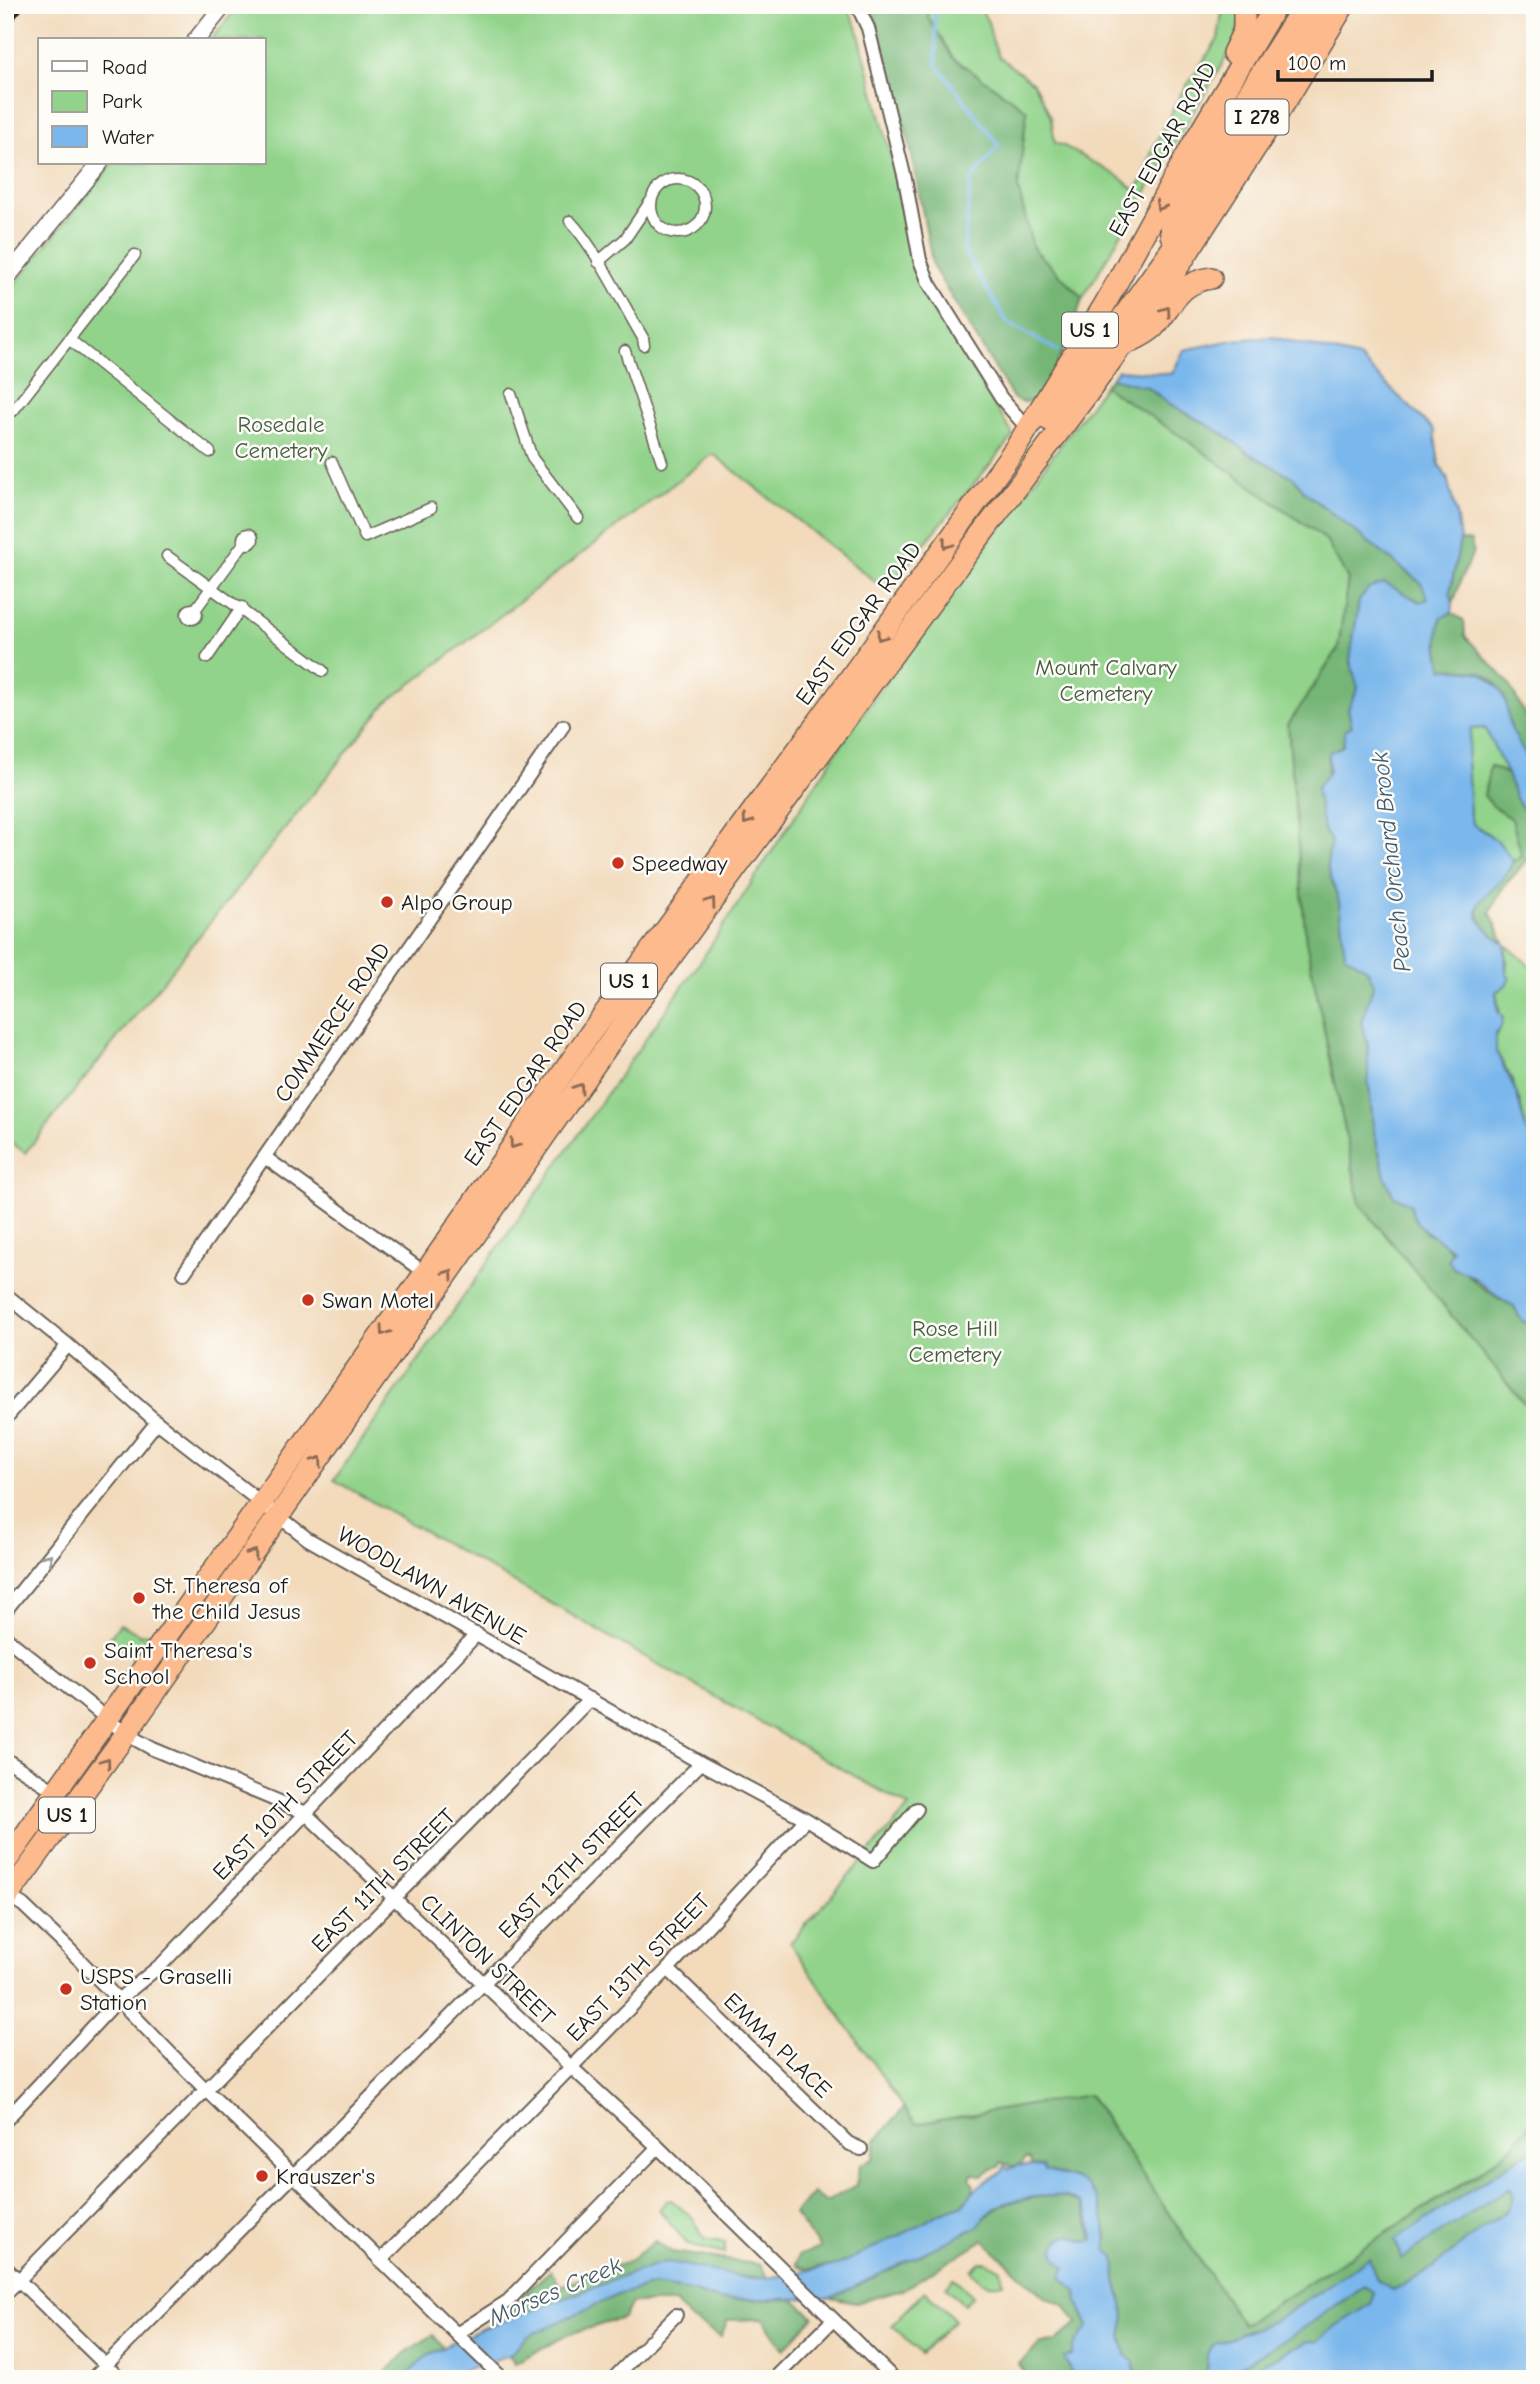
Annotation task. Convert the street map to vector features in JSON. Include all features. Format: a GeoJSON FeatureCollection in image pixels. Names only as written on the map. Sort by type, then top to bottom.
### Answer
{"type":"FeatureCollection","features":[{"type":"Feature","properties":{"kind":"highway"},"geometry":{"type":"LineString","coordinates":[[974,506],[1029,449],[1180,249],[1170,230],[1172,217],[1201,149],[1212,91],[1242,36],[1244,5]]}},
{"type":"Feature","properties":{"kind":"highway","name":"EAST EDGAR ROAD"},"geometry":{"type":"LineString","coordinates":[[5,1863],[425,1273],[591,1032],[1028,429],[1201,149],[1276,5]]}},
{"type":"Feature","properties":{"kind":"highway"},"geometry":{"type":"LineString","coordinates":[[1201,149],[1236,102],[1294,5]]}},
{"type":"Feature","properties":{"kind":"highway"},"geometry":{"type":"LineString","coordinates":[[1201,149],[1248,97],[1305,5]]}},
{"type":"Feature","properties":{"kind":"highway","name":"I 278"},"geometry":{"type":"LineString","coordinates":[[1180,249],[1322,5]]}},
{"type":"Feature","properties":{"kind":"highway","name":"EAST EDGAR ROAD"},"geometry":{"type":"LineString","coordinates":[[126,1734],[646,991],[1088,393],[1180,249],[1285,102],[1344,5]]}},
{"type":"Feature","properties":{"kind":"highway"},"geometry":{"type":"LineString","coordinates":[[1120,346],[1152,329],[1187,285],[1211,278]]}},
{"type":"Feature","properties":{"kind":"highway","name":"US 1"},"geometry":{"type":"LineString","coordinates":[[7,1898],[126,1734]]}},
{"type":"Feature","properties":{"kind":"street"},"geometry":{"type":"LineString","coordinates":[[199,38],[224,5]]}},
{"type":"Feature","properties":{"kind":"street"},"geometry":{"type":"LineString","coordinates":[[857,5],[868,28],[905,179],[920,260],[929,283],[1001,398],[1028,429]]}},
{"type":"Feature","properties":{"kind":"street"},"geometry":{"type":"LineString","coordinates":[[5,280],[99,164]]}},
{"type":"Feature","properties":{"kind":"street"},"geometry":{"type":"LineString","coordinates":[[598,262],[625,239],[663,183],[684,179],[694,184],[705,201],[705,212],[693,229],[672,233],[662,228],[655,220],[651,211],[652,200]]}},
{"type":"Feature","properties":{"kind":"street"},"geometry":{"type":"LineString","coordinates":[[570,221],[598,262],[643,338],[644,345]]}},
{"type":"Feature","properties":{"kind":"street"},"geometry":{"type":"LineString","coordinates":[[13,411],[135,255]]}},
{"type":"Feature","properties":{"kind":"street"},"geometry":{"type":"LineString","coordinates":[[70,340],[210,452]]}},
{"type":"Feature","properties":{"kind":"street"},"geometry":{"type":"LineString","coordinates":[[625,351],[662,462]]}},
{"type":"Feature","properties":{"kind":"street"},"geometry":{"type":"LineString","coordinates":[[511,394],[533,458],[578,518]]}},
{"type":"Feature","properties":{"kind":"street"},"geometry":{"type":"LineString","coordinates":[[332,462],[365,537],[431,508]]}},
{"type":"Feature","properties":{"kind":"street"},"geometry":{"type":"LineString","coordinates":[[195,610],[244,543]]}},
{"type":"Feature","properties":{"kind":"street"},"geometry":{"type":"LineString","coordinates":[[167,556],[323,671]]}},
{"type":"Feature","properties":{"kind":"street"},"geometry":{"type":"LineString","coordinates":[[207,657],[241,611]]}},
{"type":"Feature","properties":{"kind":"street","name":"COMMERCE ROAD"},"geometry":{"type":"LineString","coordinates":[[184,1273],[563,726]]}},
{"type":"Feature","properties":{"kind":"street"},"geometry":{"type":"LineString","coordinates":[[266,1158],[425,1273]]}},
{"type":"Feature","properties":{"kind":"street","name":"WOODLAWN AVENUE"},"geometry":{"type":"LineString","coordinates":[[5,1294],[157,1422],[310,1540],[701,1763],[806,1819],[873,1861],[918,1809]]}},
{"type":"Feature","properties":{"kind":"street"},"geometry":{"type":"LineString","coordinates":[[5,1419],[68,1345]]}},
{"type":"Feature","properties":{"kind":"street"},"geometry":{"type":"LineString","coordinates":[[5,1611],[157,1422]]}},
{"type":"Feature","properties":{"kind":"street","name":"EAST 10TH STREET"},"geometry":{"type":"LineString","coordinates":[[5,2121],[118,2000],[162,1964],[477,1634]]}},
{"type":"Feature","properties":{"kind":"street","name":"CLINTON STREET"},"geometry":{"type":"LineString","coordinates":[[5,1637],[126,1734],[153,1749],[306,1814],[658,2147],[894,2379]]}},
{"type":"Feature","properties":{"kind":"street","name":"EAST 11TH STREET"},"geometry":{"type":"LineString","coordinates":[[5,2294],[590,1699]]}},
{"type":"Feature","properties":{"kind":"street"},"geometry":{"type":"LineString","coordinates":[[5,1759],[55,1791]]}},
{"type":"Feature","properties":{"kind":"street","name":"EAST 12TH STREET"},"geometry":{"type":"LineString","coordinates":[[94,2377],[701,1763]]}},
{"type":"Feature","properties":{"kind":"street","name":"EAST 13TH STREET"},"geometry":{"type":"LineString","coordinates":[[380,2261],[668,1969],[806,1819]]}},
{"type":"Feature","properties":{"kind":"street"},"geometry":{"type":"LineString","coordinates":[[7,1898],[23,1905],[206,2090],[503,2379]]}},
{"type":"Feature","properties":{"kind":"street","name":"EMMA PLACE"},"geometry":{"type":"LineString","coordinates":[[668,1969],[848,2143],[861,2149]]}},
{"type":"Feature","properties":{"kind":"street"},"geometry":{"type":"LineString","coordinates":[[459,2335],[482,2315],[508,2301],[658,2147]]}},
{"type":"Feature","properties":{"kind":"street"},"geometry":{"type":"LineString","coordinates":[[5,2267],[120,2379]]}},
{"type":"Feature","properties":{"kind":"street"},"geometry":{"type":"LineString","coordinates":[[613,2379],[676,2315]]}},
{"type":"Feature","properties":{"kind":"street"},"geometry":{"type":"LineString","coordinates":[[774,2379],[833,2320]]}},
{"type":"Feature","properties":{"kind":"green space","name":"Rosedale Cemetery"},"geometry":{"type":"Polygon","coordinates":[[[239,5],[846,5],[857,27],[895,172],[911,263],[1012,433],[1012,438],[886,590],[713,454],[386,703],[25,1153],[5,1137],[5,296],[112,164],[266,164],[266,38],[213,38],[239,5]]]}},
{"type":"Feature","properties":{"kind":"green space"},"geometry":{"type":"Polygon","coordinates":[[[868,5],[929,5],[928,17],[953,58],[1027,110],[1018,188],[1033,248],[1083,298],[1056,367],[1041,391],[1031,401],[1023,402],[1013,398],[933,267],[910,145],[876,22],[868,5]]]}},
{"type":"Feature","properties":{"kind":"green space"},"geometry":{"type":"Polygon","coordinates":[[[929,5],[978,5],[988,22],[999,57],[1033,83],[1043,100],[1051,118],[1055,143],[1119,177],[1135,190],[1145,177],[1152,150],[1181,94],[1218,39],[1223,5],[1242,5],[1236,41],[1083,298],[1033,248],[1018,188],[1027,110],[953,58],[928,17],[929,5]]]}},
{"type":"Feature","properties":{"kind":"green space"},"geometry":{"type":"Polygon","coordinates":[[[1111,378],[1147,387],[1169,404],[1294,478],[1305,492],[1421,583],[1429,600],[1420,602],[1414,598],[1359,601],[1350,660],[1359,688],[1348,709],[1352,726],[1345,730],[1343,746],[1329,753],[1323,829],[1331,841],[1327,866],[1339,902],[1345,955],[1367,969],[1374,984],[1361,1022],[1368,1044],[1368,1078],[1374,1132],[1385,1176],[1393,1195],[1411,1205],[1426,1233],[1449,1249],[1469,1276],[1514,1306],[1521,1319],[1532,1326],[1535,1331],[1535,1417],[1360,1204],[1306,941],[1288,725],[1338,649],[1348,579],[1325,539],[1188,441],[1104,386],[1111,378]]]}},
{"type":"Feature","properties":{"kind":"green space","name":"Rose Hill Cemetery"},"geometry":{"type":"Polygon","coordinates":[[[1104,386],[1188,441],[1325,539],[1348,579],[1338,649],[1288,725],[1306,941],[1360,1204],[1535,1417],[1535,2116],[1515,2143],[1480,2172],[1243,2325],[1090,2095],[915,2124],[790,1943],[909,1807],[334,1480],[700,962],[851,730],[1104,386]]]}},
{"type":"Feature","properties":{"kind":"green space"},"geometry":{"type":"Polygon","coordinates":[[[1460,540],[1471,541],[1473,552],[1453,604],[1450,593],[1460,540]]]}},
{"type":"Feature","properties":{"kind":"green space"},"geometry":{"type":"Polygon","coordinates":[[[1452,613],[1464,621],[1465,636],[1508,682],[1535,735],[1535,767],[1517,741],[1495,682],[1482,673],[1443,668],[1438,630],[1441,617],[1452,613]]]}},
{"type":"Feature","properties":{"kind":"green space"},"geometry":{"type":"Polygon","coordinates":[[[1485,728],[1507,774],[1490,766],[1484,796],[1512,819],[1522,857],[1513,861],[1490,835],[1473,824],[1470,816],[1467,759],[1471,729],[1485,728]]]}},
{"type":"Feature","properties":{"kind":"green space"},"geometry":{"type":"Polygon","coordinates":[[[1490,766],[1507,774],[1517,800],[1526,813],[1535,814],[1535,852],[1504,886],[1490,912],[1505,944],[1484,926],[1479,915],[1478,901],[1510,869],[1513,861],[1522,857],[1512,819],[1484,796],[1490,766]]]}},
{"type":"Feature","properties":{"kind":"green space"},"geometry":{"type":"Polygon","coordinates":[[[1505,944],[1535,970],[1535,1136],[1527,1132],[1520,1102],[1496,1051],[1496,1034],[1502,1024],[1496,992],[1505,986],[1505,944]]]}},
{"type":"Feature","properties":{"kind":"green space"},"geometry":{"type":"Polygon","coordinates":[[[120,1624],[141,1635],[151,1635],[134,1658],[109,1638],[120,1624]]]}},
{"type":"Feature","properties":{"kind":"green space"},"geometry":{"type":"Polygon","coordinates":[[[1089,2095],[1243,2325],[1480,2173],[1515,2143],[1535,2116],[1535,2151],[1529,2151],[1395,2241],[1402,2258],[1509,2188],[1514,2196],[1507,2210],[1424,2274],[1392,2290],[1377,2280],[1368,2259],[1276,2320],[1213,2345],[1207,2356],[1206,2375],[1211,2379],[1137,2379],[1133,2361],[1126,2355],[1121,2335],[1125,2316],[1116,2280],[1115,2258],[1107,2250],[1107,2236],[1098,2200],[1065,2176],[1044,2170],[1043,2166],[1032,2165],[1026,2158],[1015,2166],[1001,2162],[999,2167],[983,2176],[972,2173],[972,2194],[961,2206],[938,2214],[838,2265],[806,2269],[796,2265],[799,2255],[820,2248],[794,2214],[813,2193],[826,2202],[856,2185],[860,2165],[873,2159],[876,2140],[904,2108],[916,2124],[1089,2095]]]}},
{"type":"Feature","properties":{"kind":"green space"},"geometry":{"type":"Polygon","coordinates":[[[1057,2195],[1081,2203],[1094,2242],[1086,2242],[1071,2235],[1061,2238],[1054,2249],[1056,2258],[1066,2267],[1061,2277],[1077,2291],[1078,2302],[1089,2327],[1073,2347],[1073,2355],[1065,2357],[1074,2379],[1029,2379],[1019,2364],[1039,2345],[1056,2341],[1077,2323],[1065,2305],[1043,2296],[983,2240],[902,2290],[856,2303],[831,2298],[977,2227],[993,2211],[1003,2206],[1012,2202],[1057,2195]]]}},
{"type":"Feature","properties":{"kind":"green space"},"geometry":{"type":"Polygon","coordinates":[[[671,2200],[693,2218],[704,2239],[725,2242],[725,2254],[688,2245],[659,2210],[666,2201],[671,2200]]]}},
{"type":"Feature","properties":{"kind":"green space"},"geometry":{"type":"Polygon","coordinates":[[[655,2241],[672,2252],[761,2265],[767,2278],[657,2264],[515,2317],[510,2306],[551,2270],[561,2286],[631,2260],[655,2241]]]}},
{"type":"Feature","properties":{"kind":"green space"},"geometry":{"type":"Polygon","coordinates":[[[980,2262],[987,2262],[1001,2270],[1003,2283],[988,2284],[977,2278],[971,2270],[980,2262]]]}},
{"type":"Feature","properties":{"kind":"green space"},"geometry":{"type":"Polygon","coordinates":[[[954,2278],[973,2296],[964,2305],[946,2287],[954,2278]]]}},
{"type":"Feature","properties":{"kind":"green space"},"geometry":{"type":"Polygon","coordinates":[[[654,2285],[692,2291],[718,2300],[794,2299],[814,2317],[784,2349],[763,2319],[728,2320],[721,2337],[689,2318],[675,2303],[632,2303],[624,2318],[569,2334],[515,2363],[509,2355],[528,2336],[617,2295],[654,2285]]]}},
{"type":"Feature","properties":{"kind":"green space"},"geometry":{"type":"Polygon","coordinates":[[[1364,2286],[1373,2292],[1372,2304],[1336,2326],[1317,2342],[1306,2342],[1258,2366],[1247,2379],[1218,2379],[1298,2332],[1364,2286]]]}},
{"type":"Feature","properties":{"kind":"green space"},"geometry":{"type":"Polygon","coordinates":[[[925,2291],[955,2320],[921,2354],[892,2325],[925,2291]]]}},
{"type":"Feature","properties":{"kind":"green space"},"geometry":{"type":"Polygon","coordinates":[[[433,2335],[445,2349],[430,2354],[402,2379],[379,2379],[409,2350],[433,2335]]]}},
{"type":"Feature","properties":{"kind":"water","name":"Peach Orchard Brook"},"geometry":{"type":"Polygon","coordinates":[[[1273,337],[1359,358],[1434,430],[1439,464],[1447,478],[1460,540],[1450,592],[1452,613],[1441,617],[1438,630],[1443,668],[1482,673],[1500,689],[1506,702],[1510,726],[1535,767],[1535,814],[1526,813],[1517,800],[1485,728],[1471,729],[1467,759],[1470,816],[1473,824],[1498,841],[1513,861],[1498,884],[1481,900],[1477,909],[1487,930],[1505,944],[1506,973],[1510,979],[1496,992],[1498,1012],[1503,1017],[1496,1034],[1496,1051],[1516,1092],[1527,1132],[1535,1136],[1535,1331],[1521,1320],[1514,1306],[1470,1275],[1454,1269],[1448,1260],[1452,1250],[1421,1226],[1411,1205],[1393,1195],[1385,1176],[1374,1132],[1368,1078],[1368,1044],[1361,1022],[1374,984],[1367,969],[1345,955],[1339,902],[1327,866],[1331,841],[1323,829],[1316,788],[1329,772],[1329,752],[1343,746],[1345,730],[1352,726],[1348,709],[1358,688],[1350,660],[1359,601],[1368,589],[1385,583],[1420,602],[1428,599],[1421,583],[1305,492],[1294,478],[1249,453],[1222,433],[1169,403],[1147,387],[1111,378],[1118,370],[1172,374],[1184,350],[1233,340],[1273,337]]]}},
{"type":"Feature","properties":{"kind":"water"},"geometry":{"type":"Polygon","coordinates":[[[1530,2151],[1535,2151],[1535,2366],[1528,2374],[1523,2373],[1512,2379],[1247,2379],[1258,2366],[1307,2342],[1318,2341],[1371,2304],[1373,2292],[1364,2286],[1298,2332],[1223,2376],[1211,2379],[1206,2375],[1207,2356],[1213,2345],[1276,2320],[1369,2258],[1377,2280],[1392,2290],[1424,2274],[1507,2210],[1514,2196],[1510,2188],[1401,2259],[1394,2241],[1530,2151]]]}},
{"type":"Feature","properties":{"kind":"water"},"geometry":{"type":"Polygon","coordinates":[[[1021,2165],[1043,2166],[1045,2170],[1078,2180],[1094,2194],[1103,2215],[1107,2250],[1115,2257],[1116,2280],[1125,2316],[1121,2335],[1126,2355],[1133,2361],[1137,2379],[1074,2379],[1064,2357],[1073,2355],[1073,2347],[1089,2326],[1078,2302],[1077,2291],[1061,2277],[1066,2267],[1056,2258],[1054,2249],[1061,2238],[1071,2235],[1086,2242],[1093,2241],[1093,2237],[1082,2204],[1065,2197],[1040,2196],[996,2207],[977,2227],[831,2298],[718,2300],[692,2291],[654,2285],[617,2295],[528,2336],[509,2355],[467,2369],[449,2379],[402,2379],[430,2354],[481,2329],[657,2264],[674,2263],[751,2279],[838,2265],[938,2214],[961,2206],[980,2185],[1003,2171],[1004,2166],[1008,2169],[1021,2165]]]}},
{"type":"Feature","properties":{"kind":"waterway"},"geometry":{"type":"LineString","coordinates":[[934,5],[937,65],[999,145],[971,180],[964,251],[1007,322],[1058,351]]}},
{"type":"Feature","properties":{"kind":"railway"},"geometry":{"type":"LineString","coordinates":[[5,29],[24,5]]}},
{"type":"Feature","properties":{"kind":"place","name":"Speedway"},"geometry":{"type":"Point","coordinates":[618,863]}},
{"type":"Feature","properties":{"kind":"place","name":"Alpo Group"},"geometry":{"type":"Point","coordinates":[387,902]}},
{"type":"Feature","properties":{"kind":"place","name":"Swan Motel"},"geometry":{"type":"Point","coordinates":[308,1300]}},
{"type":"Feature","properties":{"kind":"place","name":"St. Theresa of the Child Jesus"},"geometry":{"type":"Point","coordinates":[139,1598]}},
{"type":"Feature","properties":{"kind":"place","name":"Saint Theresa's School"},"geometry":{"type":"Point","coordinates":[90,1663]}},
{"type":"Feature","properties":{"kind":"place","name":"USPS - Graselli Station"},"geometry":{"type":"Point","coordinates":[66,1989]}},
{"type":"Feature","properties":{"kind":"place","name":"Krauszer's"},"geometry":{"type":"Point","coordinates":[262,2176]}},
{"type":"Feature","properties":{"kind":"park label","name":"Mount Calvary Cemetery"},"geometry":{"type":"Point","coordinates":[1106,680]}},
{"type":"Feature","properties":{"kind":"water label","name":"Morses Creek"},"geometry":{"type":"Point","coordinates":[555,2291]}}]}
